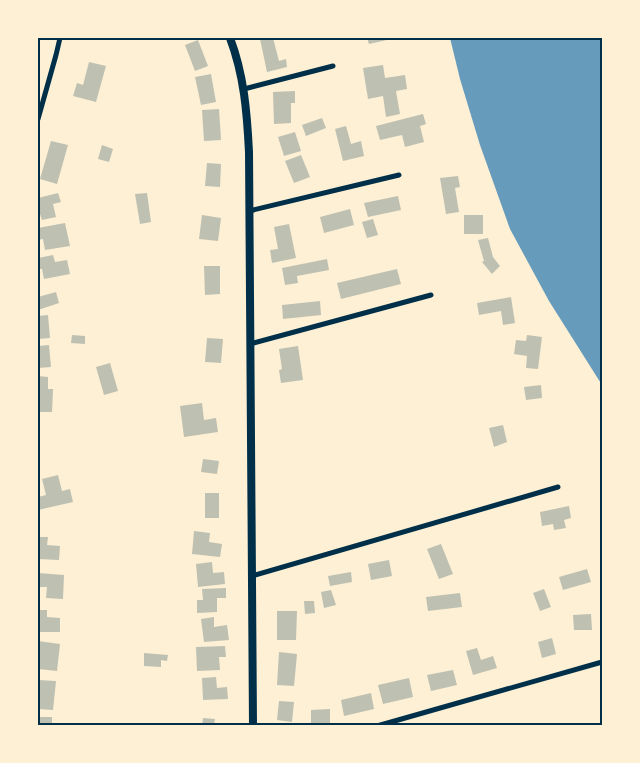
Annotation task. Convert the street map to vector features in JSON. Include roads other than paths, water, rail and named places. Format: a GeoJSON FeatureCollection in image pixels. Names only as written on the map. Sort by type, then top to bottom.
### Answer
{"type":"FeatureCollection","features":[{"type":"Feature","properties":{"kind":"street"},"geometry":{"type":"LineString","coordinates":[[38,119],[60,38]]}},
{"type":"Feature","properties":{"kind":"street"},"geometry":{"type":"LineString","coordinates":[[230,38],[240,66],[249,143],[253,726]]}},
{"type":"Feature","properties":{"kind":"street"},"geometry":{"type":"LineString","coordinates":[[244,89],[333,66]]}},
{"type":"Feature","properties":{"kind":"street"},"geometry":{"type":"LineString","coordinates":[[249,211],[399,174]]}},
{"type":"Feature","properties":{"kind":"street"},"geometry":{"type":"LineString","coordinates":[[250,344],[431,295]]}},
{"type":"Feature","properties":{"kind":"street"},"geometry":{"type":"LineString","coordinates":[[252,576],[558,487]]}},
{"type":"Feature","properties":{"kind":"street"},"geometry":{"type":"LineString","coordinates":[[377,726],[602,662]]}},
{"type":"Feature","properties":{"kind":"water"},"geometry":{"type":"Polygon","coordinates":[[[450,38],[602,38],[602,385],[549,301],[510,229],[480,145],[450,38]]]}}]}
